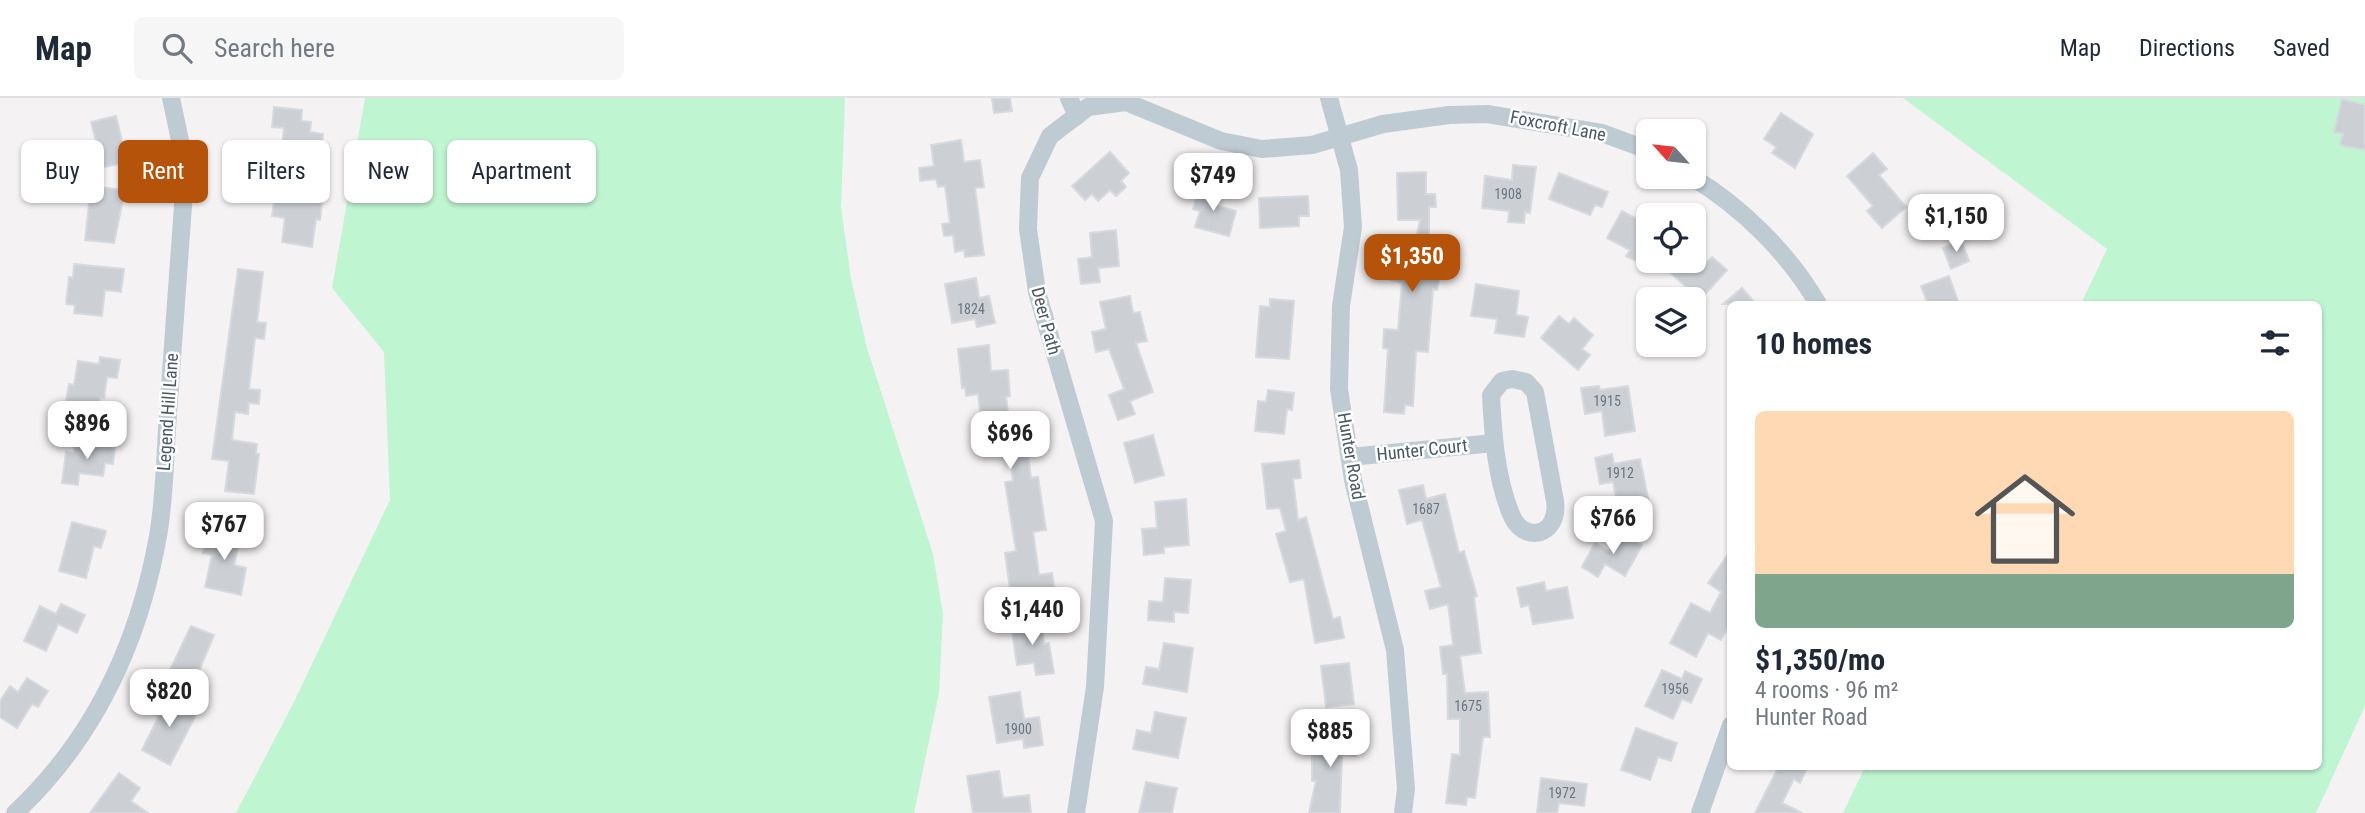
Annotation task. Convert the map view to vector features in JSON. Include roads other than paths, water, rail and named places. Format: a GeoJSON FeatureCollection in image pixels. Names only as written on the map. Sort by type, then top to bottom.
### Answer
{"type":"FeatureCollection","features":[{"type":"Feature","properties":{"kind":"street","name":"Legend Hill Lane"},"geometry":{"type":"LineString","coordinates":[[15,813],[42,787],[93,718],[121,664],[145,596],[159,534],[184,192],[181,145],[171,98]]}},
{"type":"Feature","properties":{"kind":"street"},"geometry":{"type":"LineString","coordinates":[[1069,98],[1077,116]]}},
{"type":"Feature","properties":{"kind":"street","name":"Hunter Road"},"geometry":{"type":"LineString","coordinates":[[1329,98],[1349,170],[1353,227],[1341,306],[1339,389],[1353,480],[1395,650],[1406,789],[1403,813]]}},
{"type":"Feature","properties":{"kind":"street","name":"Deer Path"},"geometry":{"type":"LineString","coordinates":[[1076,813],[1095,687],[1104,521],[1037,292],[1028,229],[1030,178],[1050,136],[1088,107],[1126,102],[1221,141],[1262,149],[1312,145],[1341,138]]}},
{"type":"Feature","properties":{"kind":"street","name":"Foxcroft Lane"},"geometry":{"type":"LineString","coordinates":[[1341,138],[1383,124],[1449,115],[1488,114],[1602,133],[1636,146]]}},
{"type":"Feature","properties":{"kind":"street"},"geometry":{"type":"LineString","coordinates":[[1706,188],[1749,220],[1795,270],[1816,301]]}},
{"type":"Feature","properties":{"kind":"street"},"geometry":{"type":"LineString","coordinates":[[1502,381],[1526,382],[1535,393],[1557,515],[1547,530],[1535,534],[1523,530],[1511,515],[1494,443],[1491,395],[1502,381]]}},
{"type":"Feature","properties":{"kind":"street","name":"Hunter Court"},"geometry":{"type":"LineString","coordinates":[[1350,457],[1494,443]]}},
{"type":"Feature","properties":{"kind":"street"},"geometry":{"type":"LineString","coordinates":[[1700,813],[1727,736]]}}]}
